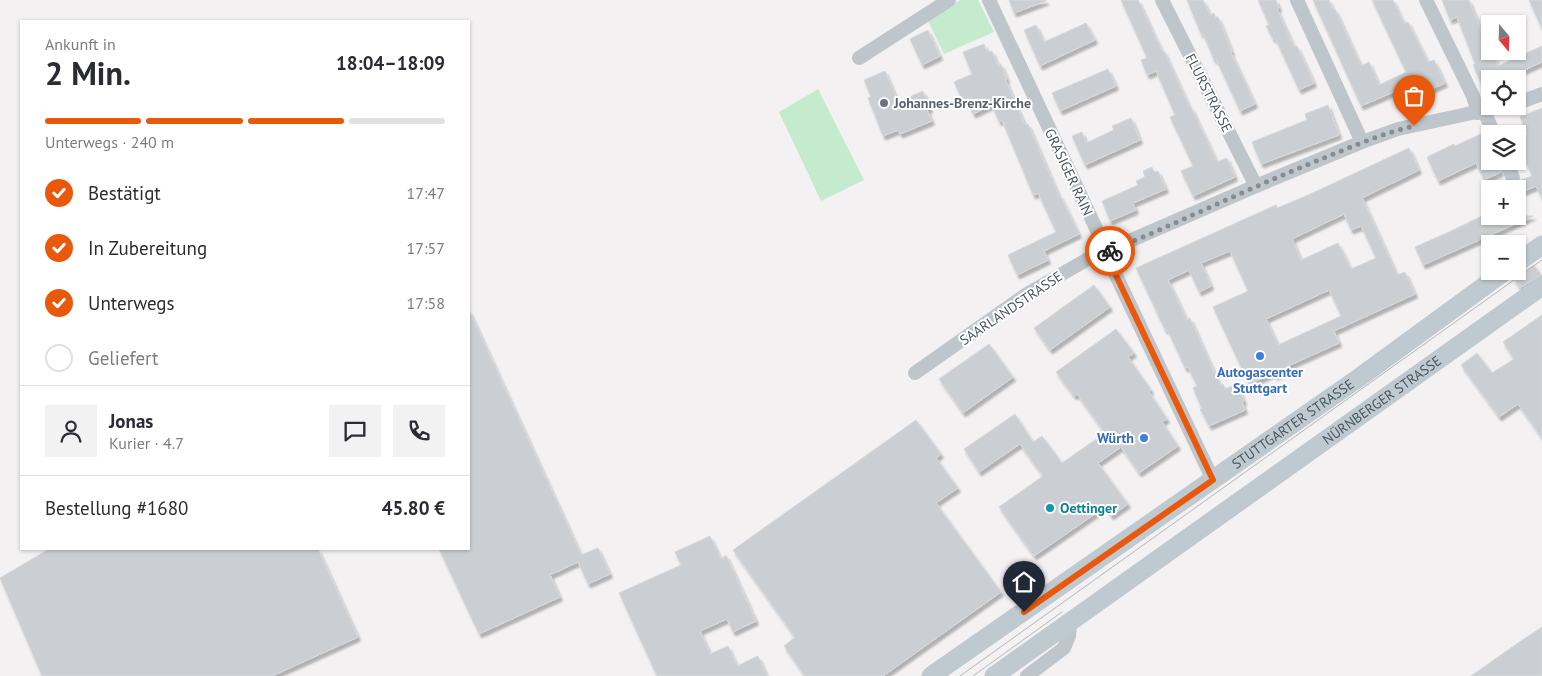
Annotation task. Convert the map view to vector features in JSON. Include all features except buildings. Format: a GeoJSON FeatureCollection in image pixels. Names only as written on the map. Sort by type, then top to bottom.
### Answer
{"type":"FeatureCollection","features":[{"type":"Feature","properties":{"kind":"main road"},"geometry":{"type":"LineString","coordinates":[[1526,256],[1542,244]]}},
{"type":"Feature","properties":{"kind":"main road","name":"STUTTGARTER STRASSE"},"geometry":{"type":"LineString","coordinates":[[931,676],[1360,377],[1493,280]]}},
{"type":"Feature","properties":{"kind":"main road","name":"NÜRNBERGER STRASSE"},"geometry":{"type":"LineString","coordinates":[[1070,622],[1542,286]]}},
{"type":"Feature","properties":{"kind":"main road"},"geometry":{"type":"LineString","coordinates":[[994,676],[1070,622]]}},
{"type":"Feature","properties":{"kind":"street"},"geometry":{"type":"LineString","coordinates":[[860,58],[949,0]]}},
{"type":"Feature","properties":{"kind":"street","name":"GRASIGER RAIN"},"geometry":{"type":"LineString","coordinates":[[989,0],[1213,480]]}},
{"type":"Feature","properties":{"kind":"street","name":"FLURSTRASSE"},"geometry":{"type":"LineString","coordinates":[[1162,0],[1256,186]]}},
{"type":"Feature","properties":{"kind":"street"},"geometry":{"type":"LineString","coordinates":[[1296,0],[1362,142]]}},
{"type":"Feature","properties":{"kind":"street"},"geometry":{"type":"LineString","coordinates":[[1426,0],[1481,112]]}},
{"type":"Feature","properties":{"kind":"street"},"geometry":{"type":"LineString","coordinates":[[1526,100],[1542,94]]}},
{"type":"Feature","properties":{"kind":"street","name":"SAARLANDSTRASSE"},"geometry":{"type":"LineString","coordinates":[[915,373],[1027,294],[1088,259],[1362,142],[1398,130],[1481,112]]}},
{"type":"Feature","properties":{"kind":"street"},"geometry":{"type":"LineString","coordinates":[[1510,170],[1513,178]]}},
{"type":"Feature","properties":{"kind":"street"},"geometry":{"type":"LineString","coordinates":[[1027,676],[1064,648],[1069,636],[1070,622]]}},
{"type":"Feature","properties":{"kind":"green space"},"geometry":{"type":"Polygon","coordinates":[[[960,0],[978,0],[994,32],[944,54],[928,21],[960,0]]]}},
{"type":"Feature","properties":{"kind":"green space"},"geometry":{"type":"Polygon","coordinates":[[[818,89],[864,180],[821,201],[779,112],[818,89]]]}},
{"type":"Feature","properties":{"kind":"tram line"},"geometry":{"type":"LineString","coordinates":[[960,676],[1542,260]]}},
{"type":"Feature","properties":{"kind":"tram line"},"geometry":{"type":"LineString","coordinates":[[973,676],[1062,612]]}},
{"type":"Feature","properties":{"kind":"way so far"},"geometry":{"type":"LineString","coordinates":[[1110,251],[1256,186],[1362,142],[1414,126]]}},
{"type":"Feature","properties":{"kind":"place","name":"Johannes-Brenz-Kirche"},"geometry":{"type":"Point","coordinates":[884,103]}},
{"type":"Feature","properties":{"kind":"place","name":"Autogascenter Stuttgart"},"geometry":{"type":"Point","coordinates":[1260,356]}},
{"type":"Feature","properties":{"kind":"place","name":"Würth"},"geometry":{"type":"Point","coordinates":[1144,438]}},
{"type":"Feature","properties":{"kind":"place","name":"Oettinger"},"geometry":{"type":"Point","coordinates":[1050,508]}},
{"type":"Feature","properties":{"kind":"route"},"geometry":{"type":"LineString","coordinates":[[1024,612],[1213,480],[1112,267],[1106,252],[1110,251]]}}]}
